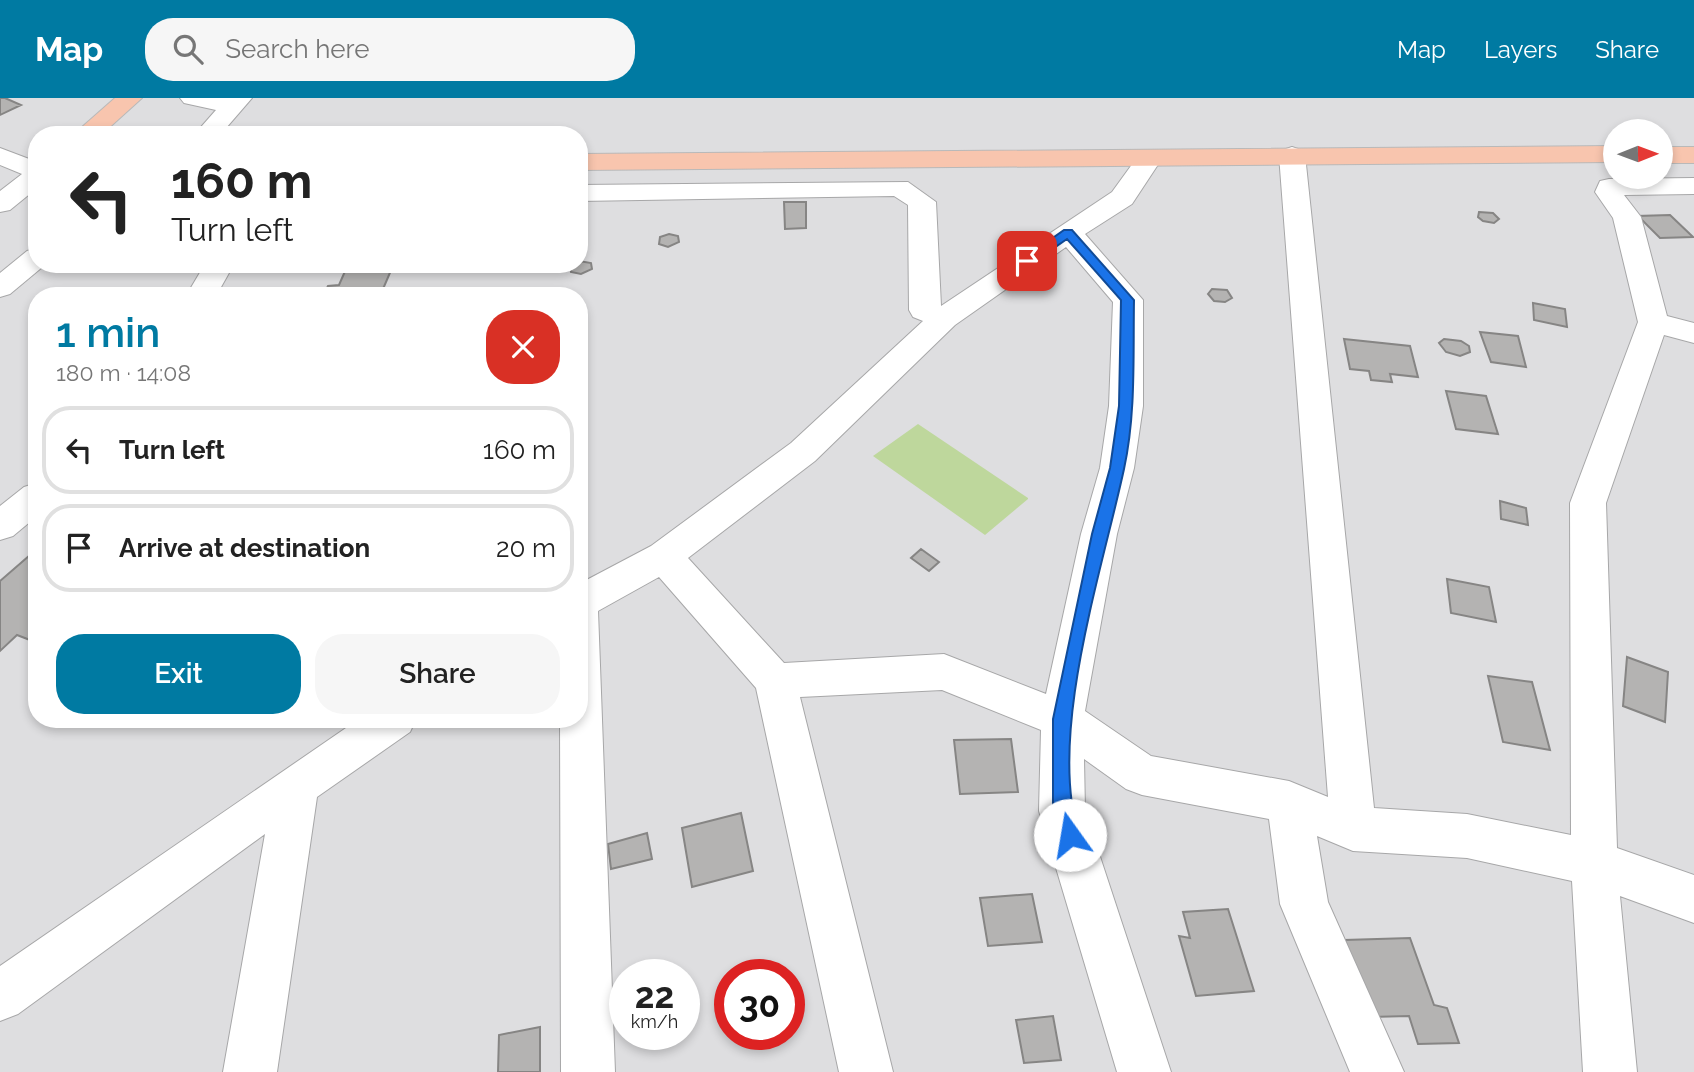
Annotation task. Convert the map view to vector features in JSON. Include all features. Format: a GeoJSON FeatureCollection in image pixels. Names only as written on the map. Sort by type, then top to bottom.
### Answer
{"type":"FeatureCollection","features":[{"type":"Feature","properties":{"kind":"main road"},"geometry":{"type":"LineString","coordinates":[[96,126],[130,98]]}},
{"type":"Feature","properties":{"kind":"main road"},"geometry":{"type":"LineString","coordinates":[[588,162],[1603,154]]}},
{"type":"Feature","properties":{"kind":"main road"},"geometry":{"type":"LineString","coordinates":[[1673,155],[1694,155]]}},
{"type":"Feature","properties":{"kind":"street"},"geometry":{"type":"LineString","coordinates":[[192,98],[236,102]]}},
{"type":"Feature","properties":{"kind":"street"},"geometry":{"type":"LineString","coordinates":[[214,126],[236,102]]}},
{"type":"Feature","properties":{"kind":"street"},"geometry":{"type":"LineString","coordinates":[[1292,155],[1353,829]]}},
{"type":"Feature","properties":{"kind":"street"},"geometry":{"type":"LineString","coordinates":[[0,156],[28,169]]}},
{"type":"Feature","properties":{"kind":"street"},"geometry":{"type":"LineString","coordinates":[[588,598],[664,556],[803,452],[944,318],[1122,198],[1150,157]]}},
{"type":"Feature","properties":{"kind":"street"},"geometry":{"type":"LineString","coordinates":[[28,181],[6,199],[28,208]]}},
{"type":"Feature","properties":{"kind":"street"},"geometry":{"type":"LineString","coordinates":[[1610,1072],[1594,863],[1588,503],[1653,322],[1627,217],[1608,192],[1609,187],[1694,186]]}},
{"type":"Feature","properties":{"kind":"street"},"geometry":{"type":"LineString","coordinates":[[588,193],[899,188],[922,202],[925,310],[944,318]]}},
{"type":"Feature","properties":{"kind":"street"},"geometry":{"type":"LineString","coordinates":[[1068,233],[1128,300],[1126,406],[1117,468],[1099,534],[1062,719],[1062,811],[1144,1072]]}},
{"type":"Feature","properties":{"kind":"street"},"geometry":{"type":"LineString","coordinates":[[0,288],[28,265]]}},
{"type":"Feature","properties":{"kind":"street"},"geometry":{"type":"LineString","coordinates":[[1653,322],[1694,333]]}},
{"type":"Feature","properties":{"kind":"street"},"geometry":{"type":"LineString","coordinates":[[0,526],[28,503]]}},
{"type":"Feature","properties":{"kind":"street"},"geometry":{"type":"LineString","coordinates":[[664,556],[775,681],[866,1072]]}},
{"type":"Feature","properties":{"kind":"street"},"geometry":{"type":"LineString","coordinates":[[775,681],[944,672],[1062,719],[1142,775],[1289,802],[1353,829],[1467,836],[1594,863],[1694,899]]}},
{"type":"Feature","properties":{"kind":"street"},"geometry":{"type":"LineString","coordinates":[[0,996],[296,786],[383,728]]}},
{"type":"Feature","properties":{"kind":"street"},"geometry":{"type":"LineString","coordinates":[[581,728],[588,1072]]}},
{"type":"Feature","properties":{"kind":"street"},"geometry":{"type":"LineString","coordinates":[[250,1072],[296,786]]}},
{"type":"Feature","properties":{"kind":"street"},"geometry":{"type":"LineString","coordinates":[[1289,802],[1304,904],[1377,1072]]}},
{"type":"Feature","properties":{"kind":"green space"},"geometry":{"type":"Polygon","coordinates":[[[918,424],[1028,499],[985,535],[873,456],[918,424]]]}},
{"type":"Feature","properties":{"kind":"building"},"geometry":{"type":"Polygon","coordinates":[[[0,98],[5,98],[21,105],[0,115],[0,98]]]}},
{"type":"Feature","properties":{"kind":"building"},"geometry":{"type":"Polygon","coordinates":[[[784,202],[806,202],[806,228],[785,229],[784,202]]]}},
{"type":"Feature","properties":{"kind":"building"},"geometry":{"type":"Polygon","coordinates":[[[1479,212],[1493,213],[1499,219],[1494,223],[1483,221],[1478,217],[1479,212]]]}},
{"type":"Feature","properties":{"kind":"building"},"geometry":{"type":"Polygon","coordinates":[[[1670,215],[1693,237],[1660,238],[1638,216],[1670,215]]]}},
{"type":"Feature","properties":{"kind":"building"},"geometry":{"type":"Polygon","coordinates":[[[669,234],[678,236],[679,242],[668,247],[659,244],[660,237],[669,234]]]}},
{"type":"Feature","properties":{"kind":"building"},"geometry":{"type":"Polygon","coordinates":[[[344,273],[390,273],[384,287],[328,287],[339,285],[344,273]]]}},
{"type":"Feature","properties":{"kind":"building"},"geometry":{"type":"Polygon","coordinates":[[[1212,289],[1227,290],[1232,298],[1225,302],[1214,301],[1208,294],[1212,289]]]}},
{"type":"Feature","properties":{"kind":"building"},"geometry":{"type":"Polygon","coordinates":[[[1533,303],[1565,309],[1567,327],[1534,320],[1533,303]]]}},
{"type":"Feature","properties":{"kind":"building"},"geometry":{"type":"Polygon","coordinates":[[[1480,332],[1518,336],[1526,367],[1491,362],[1480,332]]]}},
{"type":"Feature","properties":{"kind":"building"},"geometry":{"type":"Polygon","coordinates":[[[1344,339],[1410,346],[1418,377],[1390,374],[1392,382],[1371,380],[1369,371],[1350,369],[1344,339]]]}},
{"type":"Feature","properties":{"kind":"building"},"geometry":{"type":"Polygon","coordinates":[[[1444,339],[1461,341],[1469,346],[1470,352],[1460,356],[1446,352],[1439,343],[1444,339]]]}},
{"type":"Feature","properties":{"kind":"building"},"geometry":{"type":"Polygon","coordinates":[[[1446,391],[1486,396],[1498,434],[1456,429],[1446,391]]]}},
{"type":"Feature","properties":{"kind":"building"},"geometry":{"type":"Polygon","coordinates":[[[1500,501],[1526,508],[1528,525],[1501,519],[1500,501]]]}},
{"type":"Feature","properties":{"kind":"building"},"geometry":{"type":"Polygon","coordinates":[[[921,549],[939,562],[929,571],[911,558],[921,549]]]}},
{"type":"Feature","properties":{"kind":"building"},"geometry":{"type":"Polygon","coordinates":[[[28,557],[28,639],[17,635],[0,651],[0,581],[28,557]]]}},
{"type":"Feature","properties":{"kind":"building"},"geometry":{"type":"Polygon","coordinates":[[[1447,579],[1489,587],[1496,622],[1451,613],[1447,579]]]}},
{"type":"Feature","properties":{"kind":"building"},"geometry":{"type":"Polygon","coordinates":[[[1627,657],[1668,672],[1665,722],[1623,706],[1627,657]]]}},
{"type":"Feature","properties":{"kind":"building"},"geometry":{"type":"Polygon","coordinates":[[[1488,676],[1532,682],[1550,750],[1503,742],[1488,676]]]}},
{"type":"Feature","properties":{"kind":"building"},"geometry":{"type":"Polygon","coordinates":[[[1011,739],[1018,792],[960,794],[954,740],[1011,739]]]}},
{"type":"Feature","properties":{"kind":"building"},"geometry":{"type":"Polygon","coordinates":[[[741,813],[753,871],[692,887],[682,828],[741,813]]]}},
{"type":"Feature","properties":{"kind":"building"},"geometry":{"type":"Polygon","coordinates":[[[647,833],[652,859],[611,869],[608,844],[647,833]]]}},
{"type":"Feature","properties":{"kind":"building"},"geometry":{"type":"Polygon","coordinates":[[[1032,894],[1042,942],[988,946],[980,898],[1032,894]]]}},
{"type":"Feature","properties":{"kind":"building"},"geometry":{"type":"Polygon","coordinates":[[[1228,909],[1254,991],[1196,996],[1179,936],[1190,938],[1183,912],[1228,909]]]}},
{"type":"Feature","properties":{"kind":"building"},"geometry":{"type":"Polygon","coordinates":[[[1410,938],[1434,1005],[1447,1008],[1459,1043],[1418,1044],[1409,1016],[1370,1017],[1345,940],[1410,938]]]}},
{"type":"Feature","properties":{"kind":"building"},"geometry":{"type":"Polygon","coordinates":[[[1053,1016],[1061,1060],[1024,1063],[1016,1020],[1053,1016]]]}},
{"type":"Feature","properties":{"kind":"building"},"geometry":{"type":"Polygon","coordinates":[[[540,1027],[540,1072],[498,1072],[499,1035],[540,1027]]]}},
{"type":"Feature","properties":{"kind":"route"},"geometry":{"type":"LineString","coordinates":[[1027,261],[1068,233],[1128,300],[1126,406],[1117,468],[1099,534],[1062,719],[1062,811],[1070,835]]}}]}
